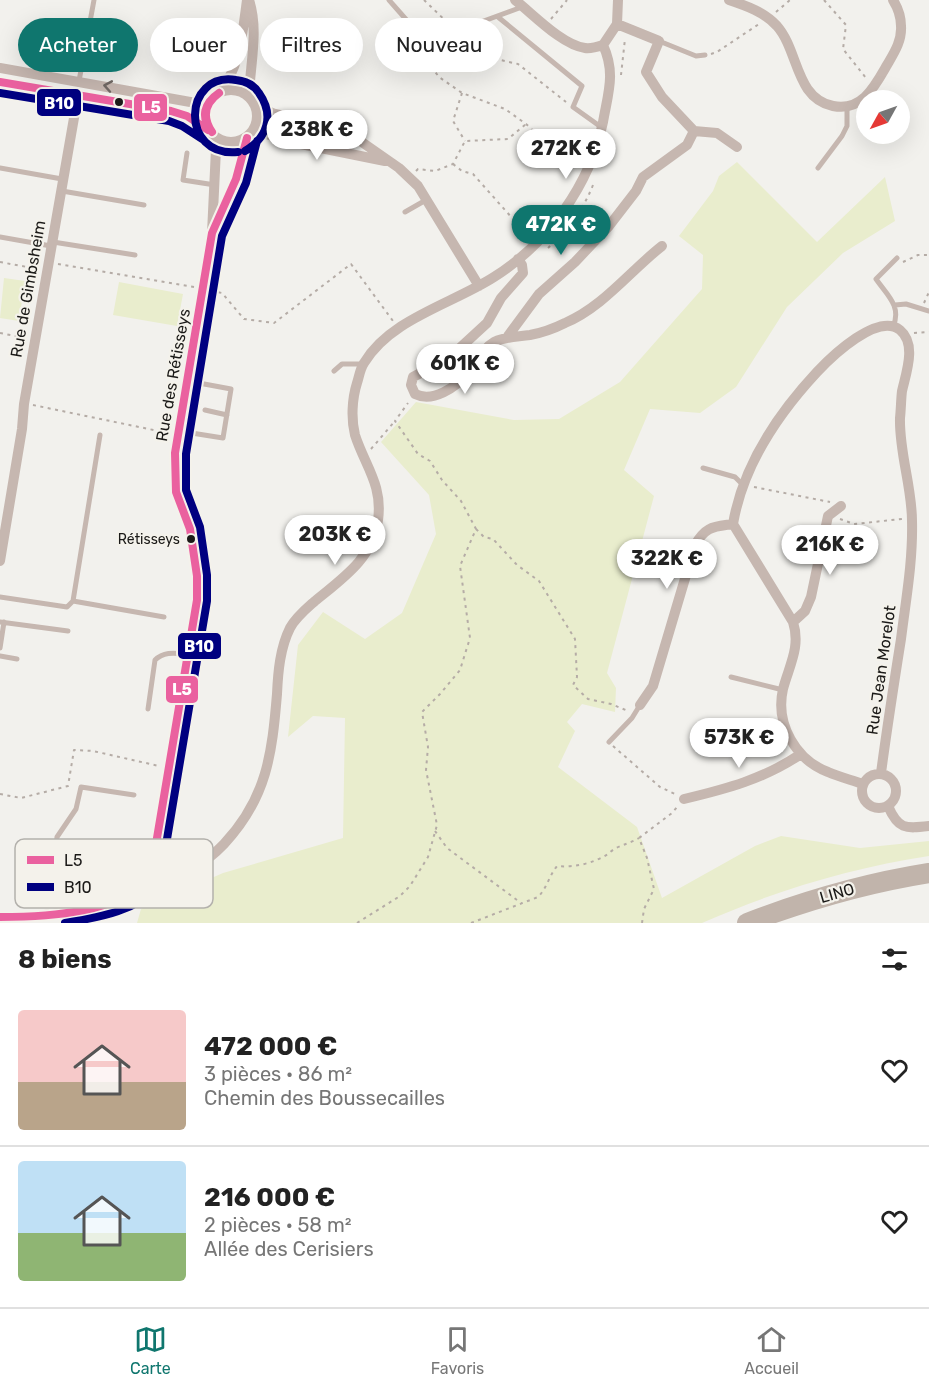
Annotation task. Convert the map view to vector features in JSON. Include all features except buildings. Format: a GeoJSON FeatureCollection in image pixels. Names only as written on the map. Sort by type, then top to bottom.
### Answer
{"type":"FeatureCollection","features":[{"type":"Feature","properties":{"kind":"highway","name":"LINO"},"geometry":{"type":"LineString","coordinates":[[747,923],[849,888],[929,873]]}},
{"type":"Feature","properties":{"kind":"highway","name":"LINO"},"geometry":{"type":"LineString","coordinates":[[782,923],[855,900],[929,884]]}},
{"type":"Feature","properties":{"kind":"street"},"geometry":{"type":"LineString","coordinates":[[211,133],[205,114],[207,105],[226,84],[232,70],[248,0]]}},
{"type":"Feature","properties":{"kind":"street"},"geometry":{"type":"LineString","coordinates":[[248,0],[253,13],[249,96]]}},
{"type":"Feature","properties":{"kind":"street"},"geometry":{"type":"LineString","coordinates":[[519,3],[572,45],[593,48],[603,45],[617,24],[618,0]]}},
{"type":"Feature","properties":{"kind":"street"},"geometry":{"type":"LineString","coordinates":[[729,0],[769,18],[790,45],[808,92],[826,104],[847,106],[863,99],[874,88],[899,42],[901,25],[893,0]]}},
{"type":"Feature","properties":{"kind":"street"},"geometry":{"type":"LineString","coordinates":[[617,24],[659,41],[646,72],[662,97],[694,131],[717,133],[737,147]]}},
{"type":"Feature","properties":{"kind":"street"},"geometry":{"type":"LineString","coordinates":[[213,855],[239,827],[257,798],[270,759],[280,658],[287,636],[299,615],[361,560],[376,530],[379,510],[377,489],[355,433],[353,398],[363,364],[389,333],[479,286],[518,259],[535,244],[567,206],[588,167],[601,127],[612,72],[603,45]]}},
{"type":"Feature","properties":{"kind":"street"},"geometry":{"type":"LineString","coordinates":[[0,68],[207,105]]}},
{"type":"Feature","properties":{"kind":"street"},"geometry":{"type":"LineString","coordinates":[[0,82],[171,111],[187,116],[221,141],[239,142],[250,134],[258,119],[256,106],[249,96],[234,90],[219,92]]}},
{"type":"Feature","properties":{"kind":"street","name":"Rue de Gimbsheim"},"geometry":{"type":"LineString","coordinates":[[0,561],[47,266],[78,95]]}},
{"type":"Feature","properties":{"kind":"street"},"geometry":{"type":"LineString","coordinates":[[256,106],[275,114],[330,126],[356,138],[409,176],[479,286]]}},
{"type":"Feature","properties":{"kind":"street"},"geometry":{"type":"LineString","coordinates":[[518,259],[523,267],[521,275],[501,298],[490,319],[449,358],[413,377],[411,385],[415,394],[429,397],[451,387],[466,375],[486,349],[508,336],[540,294],[609,226],[636,191],[643,177],[687,145],[694,131]]}},
{"type":"Feature","properties":{"kind":"street","name":"Rue des Rétisseys"},"geometry":{"type":"LineString","coordinates":[[157,839],[197,600],[197,576],[190,529],[176,492],[175,463],[212,233],[216,149],[211,133]]}},
{"type":"Feature","properties":{"kind":"street"},"geometry":{"type":"LineString","coordinates":[[250,134],[388,161]]}},
{"type":"Feature","properties":{"kind":"street","name":"Rue des Rétisseys"},"geometry":{"type":"LineString","coordinates":[[212,233],[236,178],[250,134]]}},
{"type":"Feature","properties":{"kind":"street"},"geometry":{"type":"LineString","coordinates":[[508,336],[530,335],[580,316],[627,279],[643,261],[662,246]]}},
{"type":"Feature","properties":{"kind":"street"},"geometry":{"type":"LineString","coordinates":[[863,784],[827,772],[813,764],[801,754],[788,736],[783,721],[783,690],[796,645],[793,622],[733,524],[742,484],[761,447],[788,405],[819,370],[851,342],[869,330],[882,325],[900,330],[907,338]]}},
{"type":"Feature","properties":{"kind":"street","name":"Rue Jean Morelot"},"geometry":{"type":"LineString","coordinates":[[881,773],[911,565],[912,519],[900,420],[902,393],[909,361],[907,338]]}},
{"type":"Feature","properties":{"kind":"street"},"geometry":{"type":"LineString","coordinates":[[793,622],[805,611],[810,597],[828,516],[841,506]]}},
{"type":"Feature","properties":{"kind":"street"},"geometry":{"type":"LineString","coordinates":[[638,709],[653,687],[694,545],[700,535],[710,527],[733,524]]}},
{"type":"Feature","properties":{"kind":"street"},"geometry":{"type":"LineString","coordinates":[[684,799],[733,788],[787,764],[801,754]]}},
{"type":"Feature","properties":{"kind":"street"},"geometry":{"type":"LineString","coordinates":[[881,773],[891,778],[896,787],[895,798],[888,806],[878,808],[868,804],[862,794],[863,784],[870,776],[881,773]]}},
{"type":"Feature","properties":{"kind":"street"},"geometry":{"type":"LineString","coordinates":[[888,806],[894,820],[902,826],[913,828],[929,826]]}},
{"type":"Feature","properties":{"kind":"street"},"geometry":{"type":"LineString","coordinates":[[0,917],[27,917],[84,908]]}},
{"type":"Feature","properties":{"kind":"lane"},"geometry":{"type":"LineString","coordinates":[[79,81],[94,0]]}},
{"type":"Feature","properties":{"kind":"lane"},"geometry":{"type":"LineString","coordinates":[[389,0],[405,18]]}},
{"type":"Feature","properties":{"kind":"lane"},"geometry":{"type":"LineString","coordinates":[[519,3],[498,17],[582,86],[573,107],[601,127]]}},
{"type":"Feature","properties":{"kind":"lane"},"geometry":{"type":"LineString","coordinates":[[659,41],[696,56],[705,55]]}},
{"type":"Feature","properties":{"kind":"lane"},"geometry":{"type":"LineString","coordinates":[[818,168],[847,126],[847,106]]}},
{"type":"Feature","properties":{"kind":"lane"},"geometry":{"type":"LineString","coordinates":[[187,153],[183,180],[215,185]]}},
{"type":"Feature","properties":{"kind":"lane"},"geometry":{"type":"LineString","coordinates":[[0,168],[144,205]]}},
{"type":"Feature","properties":{"kind":"lane"},"geometry":{"type":"LineString","coordinates":[[405,212],[426,200]]}},
{"type":"Feature","properties":{"kind":"lane"},"geometry":{"type":"LineString","coordinates":[[0,237],[135,255]]}},
{"type":"Feature","properties":{"kind":"lane"},"geometry":{"type":"LineString","coordinates":[[893,327],[897,318],[895,305],[876,279],[897,258]]}},
{"type":"Feature","properties":{"kind":"lane"},"geometry":{"type":"LineString","coordinates":[[895,305],[906,304],[929,312]]}},
{"type":"Feature","properties":{"kind":"lane"},"geometry":{"type":"LineString","coordinates":[[334,371],[342,364],[363,364]]}},
{"type":"Feature","properties":{"kind":"lane"},"geometry":{"type":"LineString","coordinates":[[179,433],[223,438],[227,415],[231,389],[188,381]]}},
{"type":"Feature","properties":{"kind":"lane"},"geometry":{"type":"LineString","coordinates":[[206,410],[227,415]]}},
{"type":"Feature","properties":{"kind":"lane"},"geometry":{"type":"LineString","coordinates":[[0,597],[67,607],[73,601],[100,435]]}},
{"type":"Feature","properties":{"kind":"lane"},"geometry":{"type":"LineString","coordinates":[[703,468],[735,477],[742,484]]}},
{"type":"Feature","properties":{"kind":"lane"},"geometry":{"type":"LineString","coordinates":[[73,601],[164,616]]}},
{"type":"Feature","properties":{"kind":"lane"},"geometry":{"type":"LineString","coordinates":[[0,648],[2,622],[68,631]]}},
{"type":"Feature","properties":{"kind":"lane"},"geometry":{"type":"LineString","coordinates":[[148,709],[155,660],[160,655],[172,652],[187,654]]}},
{"type":"Feature","properties":{"kind":"lane"},"geometry":{"type":"LineString","coordinates":[[0,656],[17,659]]}},
{"type":"Feature","properties":{"kind":"lane"},"geometry":{"type":"LineString","coordinates":[[731,677],[783,690]]}},
{"type":"Feature","properties":{"kind":"lane"},"geometry":{"type":"LineString","coordinates":[[609,742],[638,709]]}},
{"type":"Feature","properties":{"kind":"lane"},"geometry":{"type":"LineString","coordinates":[[57,839],[76,809],[81,787],[134,795]]}},
{"type":"Feature","properties":{"kind":"path"},"geometry":{"type":"LineString","coordinates":[[424,0],[443,18]]}},
{"type":"Feature","properties":{"kind":"path"},"geometry":{"type":"LineString","coordinates":[[546,25],[567,0]]}},
{"type":"Feature","properties":{"kind":"path"},"geometry":{"type":"LineString","coordinates":[[705,55],[717,52],[769,18],[790,0]]}},
{"type":"Feature","properties":{"kind":"path"},"geometry":{"type":"LineString","coordinates":[[824,0],[846,25],[843,49],[874,88]]}},
{"type":"Feature","properties":{"kind":"path"},"geometry":{"type":"LineString","coordinates":[[503,60],[519,64],[573,107]]}},
{"type":"Feature","properties":{"kind":"path"},"geometry":{"type":"LineString","coordinates":[[435,72],[462,93],[505,109],[526,124],[557,152],[588,167]]}},
{"type":"Feature","properties":{"kind":"path"},"geometry":{"type":"LineString","coordinates":[[462,93],[453,121],[465,141]]}},
{"type":"Feature","properties":{"kind":"path"},"geometry":{"type":"LineString","coordinates":[[177,124],[216,149]]}},
{"type":"Feature","properties":{"kind":"path"},"geometry":{"type":"LineString","coordinates":[[465,141],[508,139],[526,124]]}},
{"type":"Feature","properties":{"kind":"path"},"geometry":{"type":"LineString","coordinates":[[409,176],[418,169],[435,171],[453,164],[465,141]]}},
{"type":"Feature","properties":{"kind":"path"},"geometry":{"type":"LineString","coordinates":[[453,164],[462,171],[473,174],[535,244]]}},
{"type":"Feature","properties":{"kind":"path"},"geometry":{"type":"LineString","coordinates":[[897,258],[903,262],[918,255],[929,255]]}},
{"type":"Feature","properties":{"kind":"path"},"geometry":{"type":"LineString","coordinates":[[0,262],[47,266],[222,293],[244,319],[274,323],[351,264],[399,328]]}},
{"type":"Feature","properties":{"kind":"path"},"geometry":{"type":"LineString","coordinates":[[922,308],[929,292]]}},
{"type":"Feature","properties":{"kind":"path"},"geometry":{"type":"LineString","coordinates":[[907,338],[917,332],[929,332]]}},
{"type":"Feature","properties":{"kind":"path"},"geometry":{"type":"LineString","coordinates":[[0,333],[35,340]]}},
{"type":"Feature","properties":{"kind":"path"},"geometry":{"type":"LineString","coordinates":[[365,456],[415,394]]}},
{"type":"Feature","properties":{"kind":"path"},"geometry":{"type":"LineString","coordinates":[[24,404],[179,433]]}},
{"type":"Feature","properties":{"kind":"path"},"geometry":{"type":"LineString","coordinates":[[395,421],[418,454],[430,461],[442,480],[461,501],[476,529],[484,537],[493,539],[517,565],[539,581],[575,639],[577,677],[573,685],[588,699],[638,709]]}},
{"type":"Feature","properties":{"kind":"path"},"geometry":{"type":"LineString","coordinates":[[742,484],[785,495],[793,493],[841,506]]}},
{"type":"Feature","properties":{"kind":"path"},"geometry":{"type":"LineString","coordinates":[[828,516],[854,524],[912,519]]}},
{"type":"Feature","properties":{"kind":"path"},"geometry":{"type":"LineString","coordinates":[[357,923],[400,896],[410,886],[428,857],[437,825],[426,770],[428,747],[422,712],[460,670],[470,638],[460,566],[476,529]]}},
{"type":"Feature","properties":{"kind":"path"},"geometry":{"type":"LineString","coordinates":[[471,923],[538,897],[545,890],[549,876],[557,866],[567,867],[592,863],[616,848],[623,847],[672,813],[684,799],[660,787],[609,742]]}},
{"type":"Feature","properties":{"kind":"path"},"geometry":{"type":"LineString","coordinates":[[0,794],[21,798],[68,786],[74,750],[93,751],[168,768]]}},
{"type":"Feature","properties":{"kind":"path"},"geometry":{"type":"LineString","coordinates":[[435,831],[447,848],[522,903]]}},
{"type":"Feature","properties":{"kind":"path"},"geometry":{"type":"LineString","coordinates":[[639,838],[647,858],[654,889],[644,909],[642,923]]}},
{"type":"Feature","properties":{"kind":"green space"},"geometry":{"type":"Polygon","coordinates":[[[737,162],[817,242],[885,177],[895,221],[843,253],[787,307],[736,387],[700,413],[650,409],[624,470],[654,496],[607,673],[616,688],[615,712],[582,704],[567,722],[575,731],[558,767],[637,827],[662,898],[755,846],[781,836],[860,848],[929,841],[929,856],[871,867],[813,882],[729,911],[702,923],[137,923],[143,908],[213,908],[213,877],[343,838],[345,718],[313,716],[288,737],[298,645],[323,612],[365,639],[402,613],[436,534],[429,495],[381,442],[416,402],[514,420],[559,419],[620,382],[702,289],[703,255],[679,236],[713,191],[719,176],[737,162]]]}},
{"type":"Feature","properties":{"kind":"green space"},"geometry":{"type":"Polygon","coordinates":[[[4,278],[25,281],[19,321],[0,318],[4,278]]]}},
{"type":"Feature","properties":{"kind":"green space"},"geometry":{"type":"Polygon","coordinates":[[[119,282],[183,294],[177,326],[113,315],[119,282]]]}},
{"type":"Feature","properties":{"kind":"transit line","name":"B10"},"geometry":{"type":"LineString","coordinates":[[238,152],[219,150],[205,142],[197,129],[195,115],[198,100],[206,88],[218,81],[246,82],[257,90],[264,102],[267,110],[266,126],[259,140],[245,151]]}},
{"type":"Feature","properties":{"kind":"transit line","name":"L5"},"geometry":{"type":"LineString","coordinates":[[0,82],[171,111],[187,116],[208,130]]}},
{"type":"Feature","properties":{"kind":"transit line","name":"B10"},"geometry":{"type":"LineString","coordinates":[[0,93],[169,121],[182,126],[202,139]]}},
{"type":"Feature","properties":{"kind":"transit line","name":"L5"},"geometry":{"type":"LineString","coordinates":[[212,132],[206,121],[205,111],[210,101],[219,93]]}},
{"type":"Feature","properties":{"kind":"transit line","name":"L5"},"geometry":{"type":"LineString","coordinates":[[212,132],[206,116],[208,106],[219,93]]}},
{"type":"Feature","properties":{"kind":"transit line","name":"L5"},"geometry":{"type":"LineString","coordinates":[[157,839],[197,600],[197,576],[190,529],[176,492],[175,453],[212,233],[236,179],[247,138]]}},
{"type":"Feature","properties":{"kind":"transit line","name":"B10"},"geometry":{"type":"LineString","coordinates":[[167,839],[207,601],[207,575],[200,527],[186,490],[186,454],[222,236],[246,183],[257,141]]}},
{"type":"Feature","properties":{"kind":"transit line","name":"L5"},"geometry":{"type":"LineString","coordinates":[[0,917],[61,914],[91,908]]}},
{"type":"Feature","properties":{"kind":"transit line","name":"B10"},"geometry":{"type":"LineString","coordinates":[[65,923],[105,915],[125,908]]}},
{"type":"Feature","properties":{"kind":"place","name":"Rétisseys"},"geometry":{"type":"Point","coordinates":[191,539]}}]}
